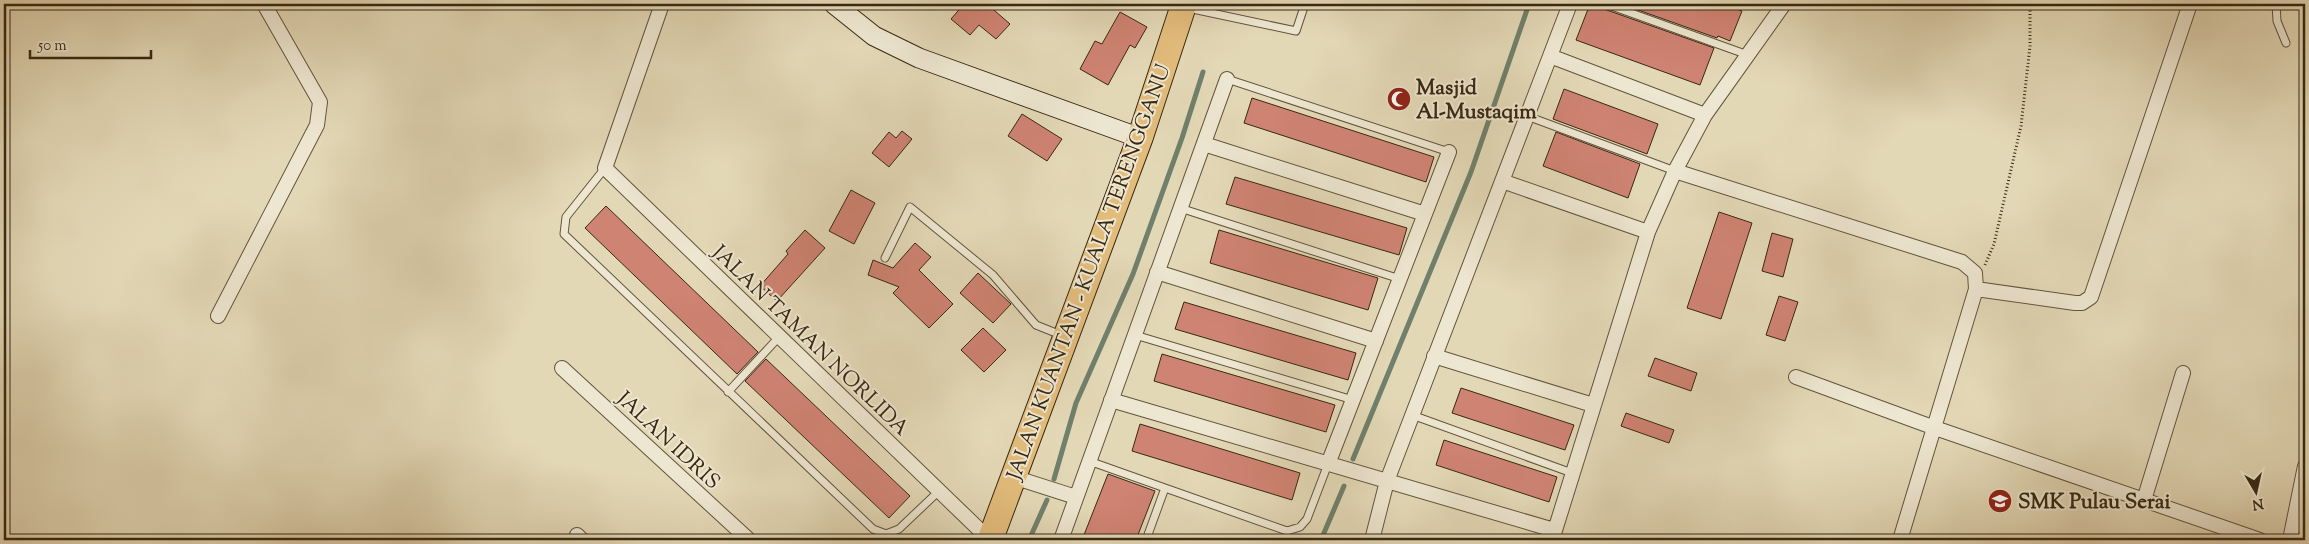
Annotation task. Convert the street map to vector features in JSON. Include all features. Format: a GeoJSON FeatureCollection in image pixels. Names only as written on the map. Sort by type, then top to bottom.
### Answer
{"type":"FeatureCollection","features":[{"type":"Feature","properties":{"kind":"highway","name":"JALAN KUANTAN - KUALA TERENGGANU"},"geometry":{"type":"LineString","coordinates":[[990,540],[1140,138],[1184,5]]}},
{"type":"Feature","properties":{"kind":"street"},"geometry":{"type":"LineString","coordinates":[[218,316],[317,125],[320,102],[264,4]]}},
{"type":"Feature","properties":{"kind":"street"},"geometry":{"type":"LineString","coordinates":[[605,168],[662,4]]}},
{"type":"Feature","properties":{"kind":"street"},"geometry":{"type":"LineString","coordinates":[[834,4],[874,36],[919,58],[1140,138]]}},
{"type":"Feature","properties":{"kind":"street"},"geometry":{"type":"LineString","coordinates":[[1372,540],[1387,481],[1570,4]]}},
{"type":"Feature","properties":{"kind":"street"},"geometry":{"type":"LineString","coordinates":[[1111,400],[1387,481],[1553,535],[1648,232],[1675,172],[1705,115],[1784,4]]}},
{"type":"Feature","properties":{"kind":"street"},"geometry":{"type":"LineString","coordinates":[[1976,289],[2075,303],[2082,303],[2091,297],[2190,4]]}},
{"type":"Feature","properties":{"kind":"street"},"geometry":{"type":"LineString","coordinates":[[1550,56],[1705,115]]}},
{"type":"Feature","properties":{"kind":"street"},"geometry":{"type":"LineString","coordinates":[[1061,540],[1227,79]]}},
{"type":"Feature","properties":{"kind":"street"},"geometry":{"type":"LineString","coordinates":[[1204,144],[1424,214]]}},
{"type":"Feature","properties":{"kind":"street"},"geometry":{"type":"LineString","coordinates":[[1328,464],[1449,152]]}},
{"type":"Feature","properties":{"kind":"street","name":"JALAN TAMAN NORLIDA"},"geometry":{"type":"LineString","coordinates":[[605,168],[990,540]]}},
{"type":"Feature","properties":{"kind":"street"},"geometry":{"type":"LineString","coordinates":[[1675,172],[1962,262],[1975,273],[1976,289],[1900,540]]}},
{"type":"Feature","properties":{"kind":"street"},"geometry":{"type":"LineString","coordinates":[[1502,181],[1648,232]]}},
{"type":"Feature","properties":{"kind":"street"},"geometry":{"type":"LineString","coordinates":[[1157,272],[1376,340]]}},
{"type":"Feature","properties":{"kind":"street"},"geometry":{"type":"LineString","coordinates":[[1434,356],[1593,405]]}},
{"type":"Feature","properties":{"kind":"street","name":"JALAN IDRIS"},"geometry":{"type":"LineString","coordinates":[[562,368],[749,540]]}},
{"type":"Feature","properties":{"kind":"street"},"geometry":{"type":"LineString","coordinates":[[2144,500],[2183,373]]}},
{"type":"Feature","properties":{"kind":"street"},"geometry":{"type":"LineString","coordinates":[[1796,377],[1935,428],[2260,540]]}},
{"type":"Feature","properties":{"kind":"street"},"geometry":{"type":"LineString","coordinates":[[2290,540],[2305,466]]}},
{"type":"Feature","properties":{"kind":"street"},"geometry":{"type":"LineString","coordinates":[[1014,477],[1076,497]]}},
{"type":"Feature","properties":{"kind":"lane"},"geometry":{"type":"LineString","coordinates":[[1184,5],[1296,31],[1305,4]]}},
{"type":"Feature","properties":{"kind":"lane"},"geometry":{"type":"LineString","coordinates":[[1606,4],[1748,55]]}},
{"type":"Feature","properties":{"kind":"lane"},"geometry":{"type":"LineString","coordinates":[[2276,4],[2278,21],[2286,43]]}},
{"type":"Feature","properties":{"kind":"lane"},"geometry":{"type":"LineString","coordinates":[[1227,79],[1449,152]]}},
{"type":"Feature","properties":{"kind":"lane"},"geometry":{"type":"LineString","coordinates":[[1526,116],[1675,172]]}},
{"type":"Feature","properties":{"kind":"lane"},"geometry":{"type":"LineString","coordinates":[[605,168],[566,217],[564,234],[874,529],[886,534],[899,529],[939,490]]}},
{"type":"Feature","properties":{"kind":"lane"},"geometry":{"type":"LineString","coordinates":[[885,258],[910,207],[993,274],[1036,325],[1066,337]]}},
{"type":"Feature","properties":{"kind":"lane"},"geometry":{"type":"LineString","coordinates":[[1180,208],[1400,279]]}},
{"type":"Feature","properties":{"kind":"lane"},"geometry":{"type":"LineString","coordinates":[[1135,335],[1353,400]]}},
{"type":"Feature","properties":{"kind":"lane"},"geometry":{"type":"LineString","coordinates":[[728,392],[779,337]]}},
{"type":"Feature","properties":{"kind":"lane"},"geometry":{"type":"LineString","coordinates":[[1412,415],[1572,473]]}},
{"type":"Feature","properties":{"kind":"lane"},"geometry":{"type":"LineString","coordinates":[[1089,461],[1287,531],[1300,527],[1307,519],[1328,464]]}},
{"type":"Feature","properties":{"kind":"lane"},"geometry":{"type":"LineString","coordinates":[[1146,540],[1165,488]]}},
{"type":"Feature","properties":{"kind":"path"},"geometry":{"type":"LineString","coordinates":[[1976,289],[1994,244],[2021,126],[2030,46],[2030,4]]}},
{"type":"Feature","properties":{"kind":"building"},"geometry":{"type":"Polygon","coordinates":[[[964,4],[987,4],[1010,24],[996,39],[979,25],[970,35],[951,19],[964,4]]]}},
{"type":"Feature","properties":{"kind":"building"},"geometry":{"type":"Polygon","coordinates":[[[1590,4],[1601,4],[1604,9],[1714,48],[1700,85],[1576,40],[1590,4]]]}},
{"type":"Feature","properties":{"kind":"building"},"geometry":{"type":"Polygon","coordinates":[[[1621,4],[1723,4],[1742,11],[1730,41],[1621,4]]]}},
{"type":"Feature","properties":{"kind":"building"},"geometry":{"type":"Polygon","coordinates":[[[1120,12],[1147,27],[1135,48],[1130,45],[1108,85],[1080,69],[1095,41],[1102,44],[1120,12]]]}},
{"type":"Feature","properties":{"kind":"building"},"geometry":{"type":"Polygon","coordinates":[[[1564,89],[1658,124],[1647,154],[1553,119],[1564,89]]]}},
{"type":"Feature","properties":{"kind":"building"},"geometry":{"type":"Polygon","coordinates":[[[1252,98],[1434,157],[1426,182],[1244,123],[1252,98]]]}},
{"type":"Feature","properties":{"kind":"building"},"geometry":{"type":"Polygon","coordinates":[[[1022,114],[1062,139],[1047,161],[1008,136],[1022,114]]]}},
{"type":"Feature","properties":{"kind":"building"},"geometry":{"type":"Polygon","coordinates":[[[902,131],[912,139],[889,167],[872,153],[889,132],[896,138],[902,131]]]}},
{"type":"Feature","properties":{"kind":"building"},"geometry":{"type":"Polygon","coordinates":[[[1556,132],[1640,164],[1628,198],[1543,166],[1556,132]]]}},
{"type":"Feature","properties":{"kind":"building"},"geometry":{"type":"Polygon","coordinates":[[[1235,177],[1407,228],[1399,255],[1226,204],[1235,177]]]}},
{"type":"Feature","properties":{"kind":"building"},"geometry":{"type":"Polygon","coordinates":[[[851,190],[875,203],[854,244],[829,231],[851,190]]]}},
{"type":"Feature","properties":{"kind":"building"},"geometry":{"type":"Polygon","coordinates":[[[606,206],[758,352],[737,374],[585,228],[606,206]]]}},
{"type":"Feature","properties":{"kind":"building"},"geometry":{"type":"Polygon","coordinates":[[[1719,212],[1752,223],[1721,319],[1687,308],[1719,212]]]}},
{"type":"Feature","properties":{"kind":"building"},"geometry":{"type":"Polygon","coordinates":[[[805,230],[825,248],[777,301],[760,286],[788,254],[786,251],[805,230]]]}},
{"type":"Feature","properties":{"kind":"building"},"geometry":{"type":"Polygon","coordinates":[[[1219,230],[1378,278],[1368,310],[1210,263],[1219,230]]]}},
{"type":"Feature","properties":{"kind":"building"},"geometry":{"type":"Polygon","coordinates":[[[1772,233],[1793,239],[1783,277],[1762,271],[1772,233]]]}},
{"type":"Feature","properties":{"kind":"building"},"geometry":{"type":"Polygon","coordinates":[[[915,243],[931,257],[919,270],[953,304],[929,328],[893,293],[899,287],[868,275],[873,260],[893,268],[915,243]]]}},
{"type":"Feature","properties":{"kind":"building"},"geometry":{"type":"Polygon","coordinates":[[[978,273],[1011,304],[993,323],[960,293],[978,273]]]}},
{"type":"Feature","properties":{"kind":"building"},"geometry":{"type":"Polygon","coordinates":[[[1779,296],[1798,302],[1785,341],[1766,335],[1779,296]]]}},
{"type":"Feature","properties":{"kind":"building"},"geometry":{"type":"Polygon","coordinates":[[[1184,302],[1356,353],[1348,380],[1175,329],[1184,302]]]}},
{"type":"Feature","properties":{"kind":"building"},"geometry":{"type":"Polygon","coordinates":[[[983,328],[1006,350],[984,372],[961,350],[983,328]]]}},
{"type":"Feature","properties":{"kind":"building"},"geometry":{"type":"Polygon","coordinates":[[[1162,354],[1335,405],[1326,432],[1154,381],[1162,354]]]}},
{"type":"Feature","properties":{"kind":"building"},"geometry":{"type":"Polygon","coordinates":[[[1655,358],[1697,373],[1691,391],[1648,376],[1655,358]]]}},
{"type":"Feature","properties":{"kind":"building"},"geometry":{"type":"Polygon","coordinates":[[[766,359],[910,496],[889,518],[745,381],[766,359]]]}},
{"type":"Feature","properties":{"kind":"building"},"geometry":{"type":"Polygon","coordinates":[[[1461,388],[1574,425],[1565,450],[1452,413],[1461,388]]]}},
{"type":"Feature","properties":{"kind":"building"},"geometry":{"type":"Polygon","coordinates":[[[1626,413],[1674,430],[1669,443],[1621,426],[1626,413]]]}},
{"type":"Feature","properties":{"kind":"building"},"geometry":{"type":"Polygon","coordinates":[[[1140,424],[1300,473],[1292,500],[1132,451],[1140,424]]]}},
{"type":"Feature","properties":{"kind":"building"},"geometry":{"type":"Polygon","coordinates":[[[1444,440],[1557,477],[1549,502],[1436,465],[1444,440]]]}},
{"type":"Feature","properties":{"kind":"building"},"geometry":{"type":"Polygon","coordinates":[[[1108,474],[1155,491],[1136,540],[1082,540],[1108,474]]]}},
{"type":"Feature","properties":{"kind":"waterway"},"geometry":{"type":"LineString","coordinates":[[1353,459],[1471,172],[1529,4]]}},
{"type":"Feature","properties":{"kind":"waterway"},"geometry":{"type":"LineString","coordinates":[[1054,479],[1076,403],[1133,274],[1182,138],[1203,72]]}},
{"type":"Feature","properties":{"kind":"waterway"},"geometry":{"type":"LineString","coordinates":[[1321,540],[1344,486]]}},
{"type":"Feature","properties":{"kind":"waterway"},"geometry":{"type":"LineString","coordinates":[[1029,540],[1047,500]]}},
{"type":"Feature","properties":{"kind":"place","name":"Masjid Al-Mustaqim"},"geometry":{"type":"Point","coordinates":[1399,99]}},
{"type":"Feature","properties":{"kind":"place","name":"SMK Pulau Serai"},"geometry":{"type":"Point","coordinates":[2000,501]}}]}
